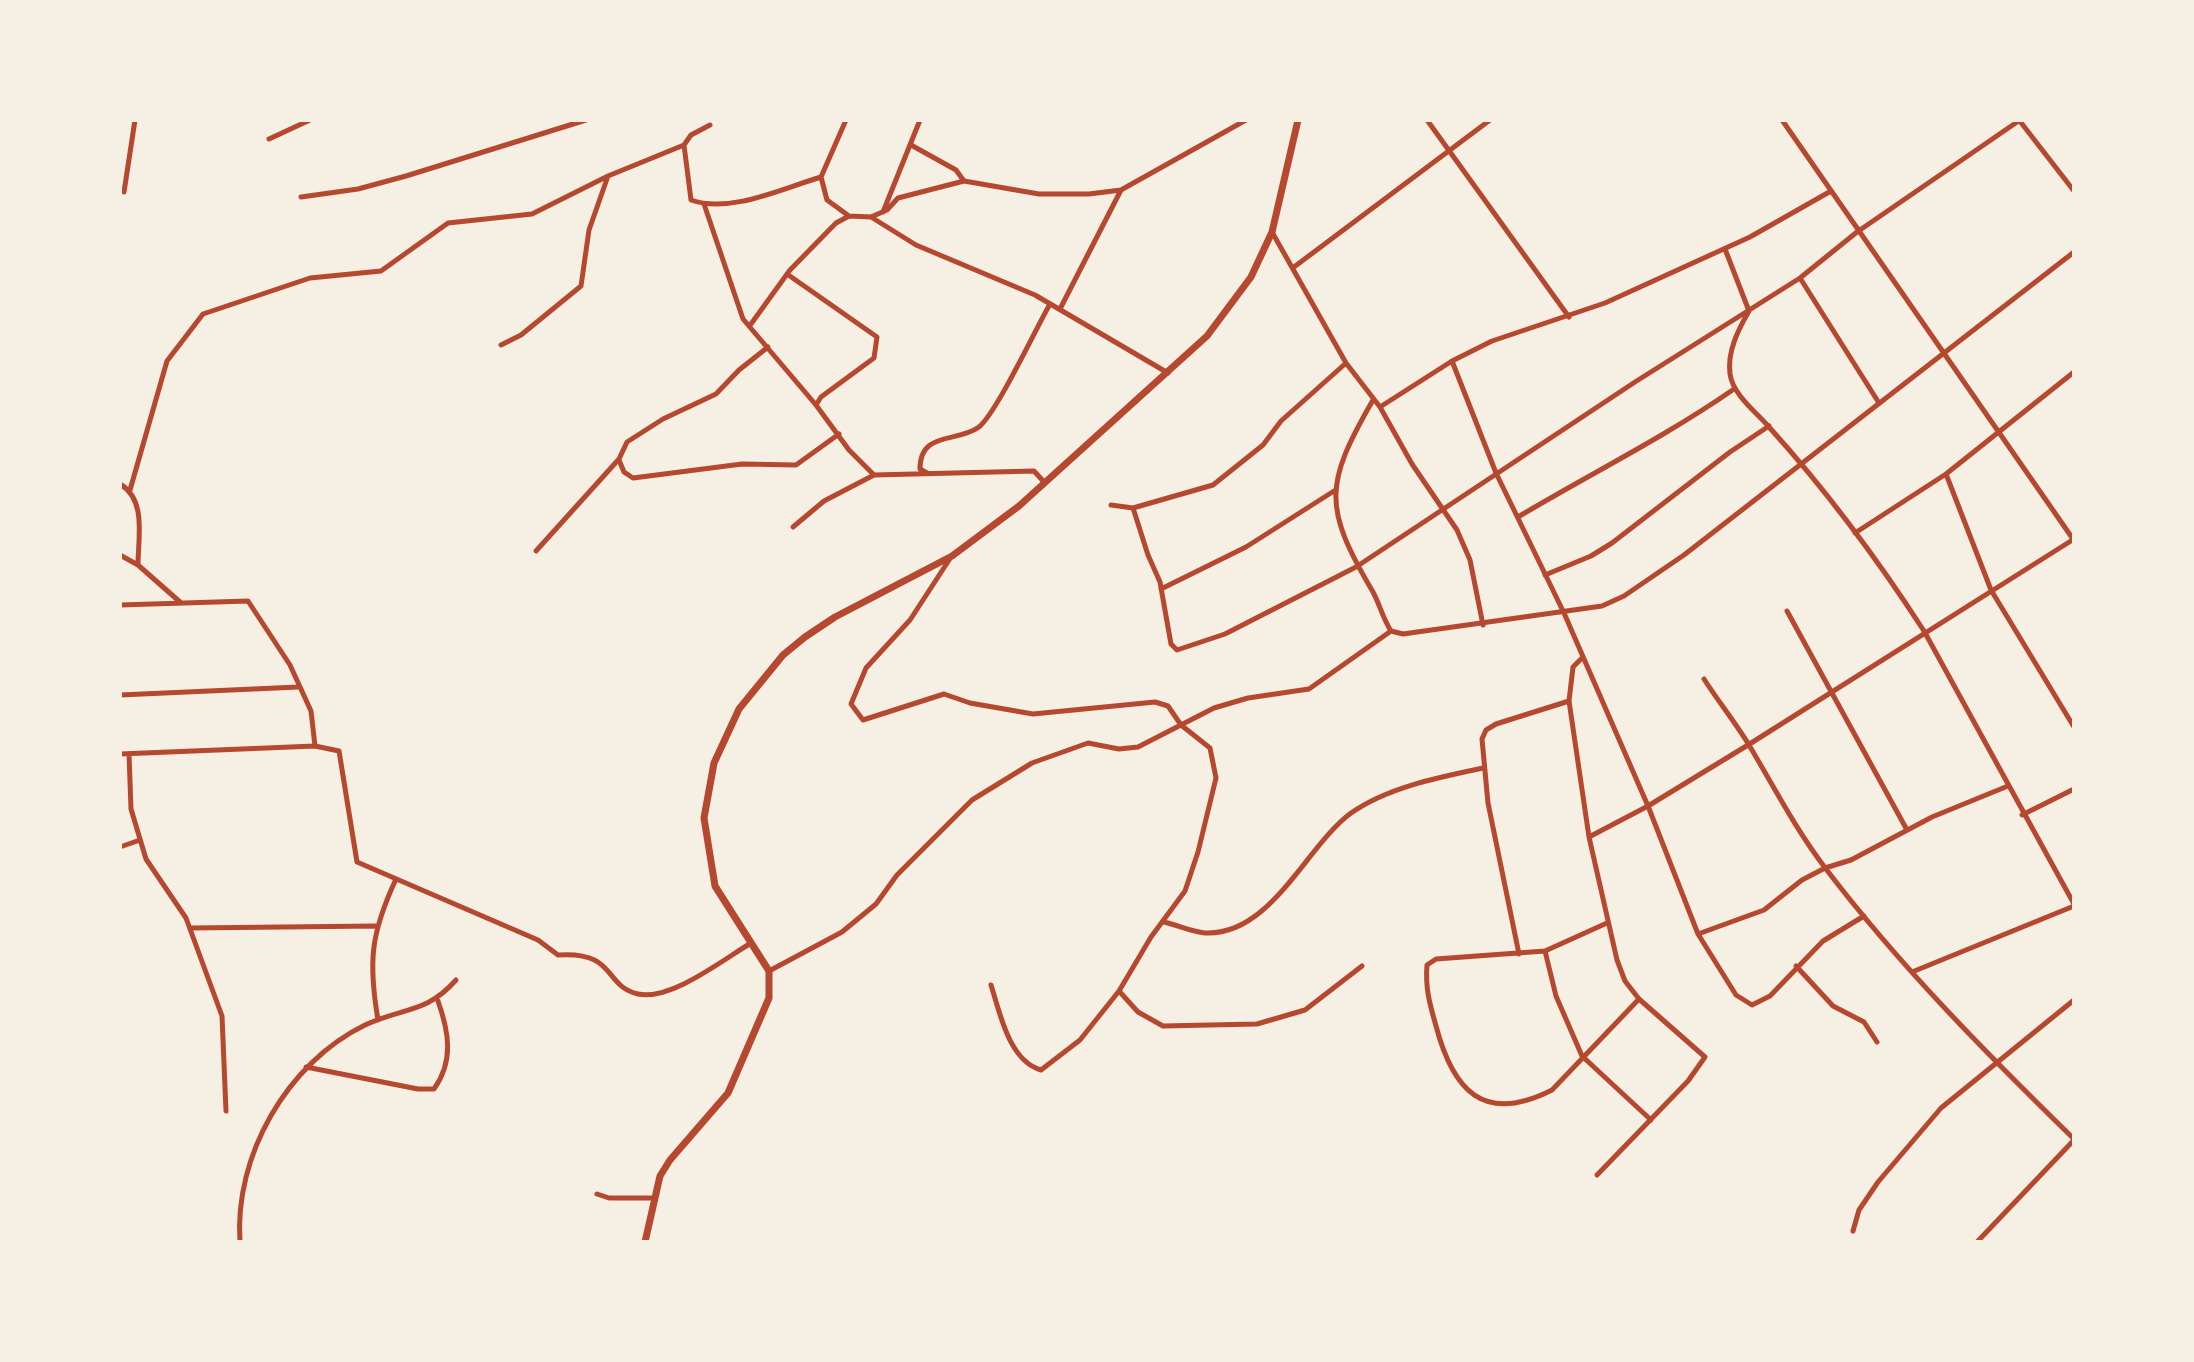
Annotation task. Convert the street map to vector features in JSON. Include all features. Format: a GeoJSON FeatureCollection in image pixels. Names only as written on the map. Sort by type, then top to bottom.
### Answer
{"type":"FeatureCollection","features":[{"type":"Feature","properties":{"kind":"street"},"geometry":{"type":"LineString","coordinates":[[124,192],[135,120]]}},
{"type":"Feature","properties":{"kind":"street"},"geometry":{"type":"LineString","coordinates":[[269,139],[310,120]]}},
{"type":"Feature","properties":{"kind":"street"},"geometry":{"type":"LineString","coordinates":[[301,197],[315,192],[358,189],[586,120]]}},
{"type":"Feature","properties":{"kind":"street"},"geometry":{"type":"LineString","coordinates":[[846,120],[821,177],[827,200],[849,216]]}},
{"type":"Feature","properties":{"kind":"street"},"geometry":{"type":"LineString","coordinates":[[883,212],[920,120]]}},
{"type":"Feature","properties":{"kind":"street"},"geometry":{"type":"LineString","coordinates":[[751,324],[787,274],[836,223],[849,216],[871,217],[883,212],[898,198],[964,181],[1039,194],[1089,194],[1121,190],[1246,120]]}},
{"type":"Feature","properties":{"kind":"street"},"geometry":{"type":"LineString","coordinates":[[645,1242],[652,1198],[670,1160],[714,1113],[739,1072],[769,998],[769,971],[715,886],[704,818],[714,763],[725,735],[757,683],[805,637],[835,617],[952,556],[1045,483],[1207,336],[1235,301],[1272,232],[1298,120]]}},
{"type":"Feature","properties":{"kind":"street"},"geometry":{"type":"LineString","coordinates":[[1427,120],[1569,317]]}},
{"type":"Feature","properties":{"kind":"street"},"geometry":{"type":"LineString","coordinates":[[1294,267],[1490,120]]}},
{"type":"Feature","properties":{"kind":"street"},"geometry":{"type":"LineString","coordinates":[[1589,837],[1648,806],[1748,745],[1830,690],[2074,539],[2000,430],[1857,232],[1782,120]]}},
{"type":"Feature","properties":{"kind":"street"},"geometry":{"type":"LineString","coordinates":[[1133,508],[1161,589],[1169,634],[1177,650],[1225,634],[1356,567],[1496,473],[1800,278],[1857,232],[2020,120],[2074,191]]}},
{"type":"Feature","properties":{"kind":"street"},"geometry":{"type":"LineString","coordinates":[[130,490],[167,361],[203,314],[310,278],[381,271],[448,223],[532,214],[608,176],[684,145],[691,135],[710,125]]}},
{"type":"Feature","properties":{"kind":"street"},"geometry":{"type":"LineString","coordinates":[[684,145],[691,200],[704,204],[746,199],[821,177]]}},
{"type":"Feature","properties":{"kind":"street"},"geometry":{"type":"LineString","coordinates":[[911,145],[956,170],[964,181]]}},
{"type":"Feature","properties":{"kind":"street"},"geometry":{"type":"LineString","coordinates":[[501,345],[521,335],[581,286],[589,230],[608,176]]}},
{"type":"Feature","properties":{"kind":"street"},"geometry":{"type":"LineString","coordinates":[[1060,309],[1121,190]]}},
{"type":"Feature","properties":{"kind":"street"},"geometry":{"type":"LineString","coordinates":[[1380,407],[1452,361],[1492,341],[1569,317],[1725,249],[1831,191]]}},
{"type":"Feature","properties":{"kind":"street"},"geometry":{"type":"LineString","coordinates":[[704,204],[740,314],[849,450],[874,475]]}},
{"type":"Feature","properties":{"kind":"street"},"geometry":{"type":"LineString","coordinates":[[871,217],[916,245],[1060,309],[1168,373]]}},
{"type":"Feature","properties":{"kind":"street"},"geometry":{"type":"LineString","coordinates":[[1272,232],[1346,363],[1380,407],[1441,509],[1457,530],[1470,560],[1483,625]]}},
{"type":"Feature","properties":{"kind":"street"},"geometry":{"type":"LineString","coordinates":[[1725,249],[1749,311],[1733,343],[1729,373],[1734,389],[1802,464],[1924,631],[2074,905],[1912,972]]}},
{"type":"Feature","properties":{"kind":"street"},"geometry":{"type":"LineString","coordinates":[[1373,400],[1345,449],[1334,491],[1346,547],[1391,631],[1403,634],[1483,625],[1602,606],[1624,596],[1684,555],[2074,252]]}},
{"type":"Feature","properties":{"kind":"street"},"geometry":{"type":"LineString","coordinates":[[787,274],[877,337],[874,358],[821,397],[816,405]]}},
{"type":"Feature","properties":{"kind":"street"},"geometry":{"type":"LineString","coordinates":[[1800,278],[1879,403]]}},
{"type":"Feature","properties":{"kind":"street"},"geometry":{"type":"LineString","coordinates":[[927,474],[920,469],[924,452],[931,443],[978,427],[995,405],[1050,304]]}},
{"type":"Feature","properties":{"kind":"street"},"geometry":{"type":"LineString","coordinates":[[536,551],[619,459],[627,442],[663,419],[716,394],[768,347]]}},
{"type":"Feature","properties":{"kind":"street"},"geometry":{"type":"LineString","coordinates":[[1452,361],[1496,473],[1564,613],[1648,806],[1698,934],[1736,995],[1752,1005],[1770,996],[1823,941],[1864,916]]}},
{"type":"Feature","properties":{"kind":"street"},"geometry":{"type":"LineString","coordinates":[[1111,505],[1133,508],[1213,485],[1239,468],[1263,445],[1281,421],[1346,363]]}},
{"type":"Feature","properties":{"kind":"street"},"geometry":{"type":"LineString","coordinates":[[1855,533],[1946,474],[2074,372]]}},
{"type":"Feature","properties":{"kind":"street"},"geometry":{"type":"LineString","coordinates":[[1518,517],[1661,436],[1734,389]]}},
{"type":"Feature","properties":{"kind":"street"},"geometry":{"type":"LineString","coordinates":[[1545,575],[1591,556],[1612,543],[1730,452],[1769,426]]}},
{"type":"Feature","properties":{"kind":"street"},"geometry":{"type":"LineString","coordinates":[[619,459],[624,472],[633,478],[742,464],[796,465],[839,434]]}},
{"type":"Feature","properties":{"kind":"street"},"geometry":{"type":"LineString","coordinates":[[793,527],[824,501],[874,475],[1034,471],[1045,483]]}},
{"type":"Feature","properties":{"kind":"street"},"geometry":{"type":"LineString","coordinates":[[1946,474],[1991,590],[2074,727]]}},
{"type":"Feature","properties":{"kind":"street"},"geometry":{"type":"LineString","coordinates":[[120,484],[130,490],[139,508],[138,565]]}},
{"type":"Feature","properties":{"kind":"street"},"geometry":{"type":"LineString","coordinates":[[1161,589],[1246,547],[1334,491]]}},
{"type":"Feature","properties":{"kind":"street"},"geometry":{"type":"LineString","coordinates":[[120,555],[138,565],[181,603]]}},
{"type":"Feature","properties":{"kind":"street"},"geometry":{"type":"LineString","coordinates":[[952,556],[910,620],[866,668],[851,704],[863,720],[944,694],[996,709],[1033,714],[1155,702],[1168,706],[1181,725],[1210,748],[1216,778],[1185,891],[1151,937],[1119,991],[1080,1040],[1041,1070],[1032,1068],[1009,1038],[991,985]]}},
{"type":"Feature","properties":{"kind":"street"},"geometry":{"type":"LineString","coordinates":[[120,605],[248,601],[290,665],[311,711],[315,746]]}},
{"type":"Feature","properties":{"kind":"street"},"geometry":{"type":"LineString","coordinates":[[1787,611],[1907,830]]}},
{"type":"Feature","properties":{"kind":"street"},"geometry":{"type":"LineString","coordinates":[[769,971],[842,932],[876,904],[897,875],[972,800],[1032,763],[1088,743],[1119,749],[1138,747],[1225,704],[1309,689],[1391,631]]}},
{"type":"Feature","properties":{"kind":"street"},"geometry":{"type":"LineString","coordinates":[[1581,658],[1573,667],[1569,701],[1589,837],[1607,923],[1625,981],[1639,999],[1705,1057],[1688,1081],[1597,1175]]}},
{"type":"Feature","properties":{"kind":"street"},"geometry":{"type":"LineString","coordinates":[[1704,679],[1748,745],[1778,800],[1825,868],[1912,972],[2074,1139],[1977,1242]]}},
{"type":"Feature","properties":{"kind":"street"},"geometry":{"type":"LineString","coordinates":[[120,695],[298,687]]}},
{"type":"Feature","properties":{"kind":"street"},"geometry":{"type":"LineString","coordinates":[[1519,954],[1483,768],[1482,739],[1486,730],[1569,701]]}},
{"type":"Feature","properties":{"kind":"street"},"geometry":{"type":"LineString","coordinates":[[120,754],[315,746],[339,751],[344,765],[349,831],[357,862],[538,940],[558,955],[583,954],[604,964],[620,983],[638,994],[666,992],[751,943]]}},
{"type":"Feature","properties":{"kind":"street"},"geometry":{"type":"LineString","coordinates":[[129,754],[131,809],[146,859],[190,928],[222,1016],[226,1111]]}},
{"type":"Feature","properties":{"kind":"street"},"geometry":{"type":"LineString","coordinates":[[1164,922],[1204,933],[1229,931],[1272,900],[1333,831],[1373,799],[1444,776],[1483,768]]}},
{"type":"Feature","properties":{"kind":"street"},"geometry":{"type":"LineString","coordinates":[[1698,934],[1764,910],[1802,880],[1825,868],[1851,860],[1907,830],[2008,786]]}},
{"type":"Feature","properties":{"kind":"street"},"geometry":{"type":"LineString","coordinates":[[2022,815],[2074,789]]}},
{"type":"Feature","properties":{"kind":"street"},"geometry":{"type":"LineString","coordinates":[[120,847],[140,840]]}},
{"type":"Feature","properties":{"kind":"street"},"geometry":{"type":"LineString","coordinates":[[378,1020],[370,976],[376,926],[396,878]]}},
{"type":"Feature","properties":{"kind":"street"},"geometry":{"type":"LineString","coordinates":[[1607,923],[1545,951],[1459,956],[1436,959],[1427,965],[1425,987],[1445,1059],[1461,1087],[1479,1098],[1497,1102],[1534,1099],[1552,1090],[1639,999]]}},
{"type":"Feature","properties":{"kind":"street"},"geometry":{"type":"LineString","coordinates":[[190,928],[376,926]]}},
{"type":"Feature","properties":{"kind":"street"},"geometry":{"type":"LineString","coordinates":[[1545,951],[1556,996],[1582,1056],[1651,1120]]}},
{"type":"Feature","properties":{"kind":"street"},"geometry":{"type":"LineString","coordinates":[[1119,991],[1138,1012],[1163,1026],[1257,1024],[1305,1010],[1362,966]]}},
{"type":"Feature","properties":{"kind":"street"},"geometry":{"type":"LineString","coordinates":[[1796,966],[1833,1006],[1864,1022],[1877,1042]]}},
{"type":"Feature","properties":{"kind":"street"},"geometry":{"type":"LineString","coordinates":[[240,1242],[241,1211],[252,1157],[280,1098],[305,1067],[362,1026],[438,1001],[456,980]]}},
{"type":"Feature","properties":{"kind":"street"},"geometry":{"type":"LineString","coordinates":[[1853,1231],[1859,1210],[1878,1182],[1941,1108],[2074,1000]]}},
{"type":"Feature","properties":{"kind":"street"},"geometry":{"type":"LineString","coordinates":[[305,1067],[418,1089],[434,1089],[448,1070],[446,1025],[438,1001]]}},
{"type":"Feature","properties":{"kind":"street"},"geometry":{"type":"LineString","coordinates":[[597,1194],[609,1198],[652,1198]]}}]}
